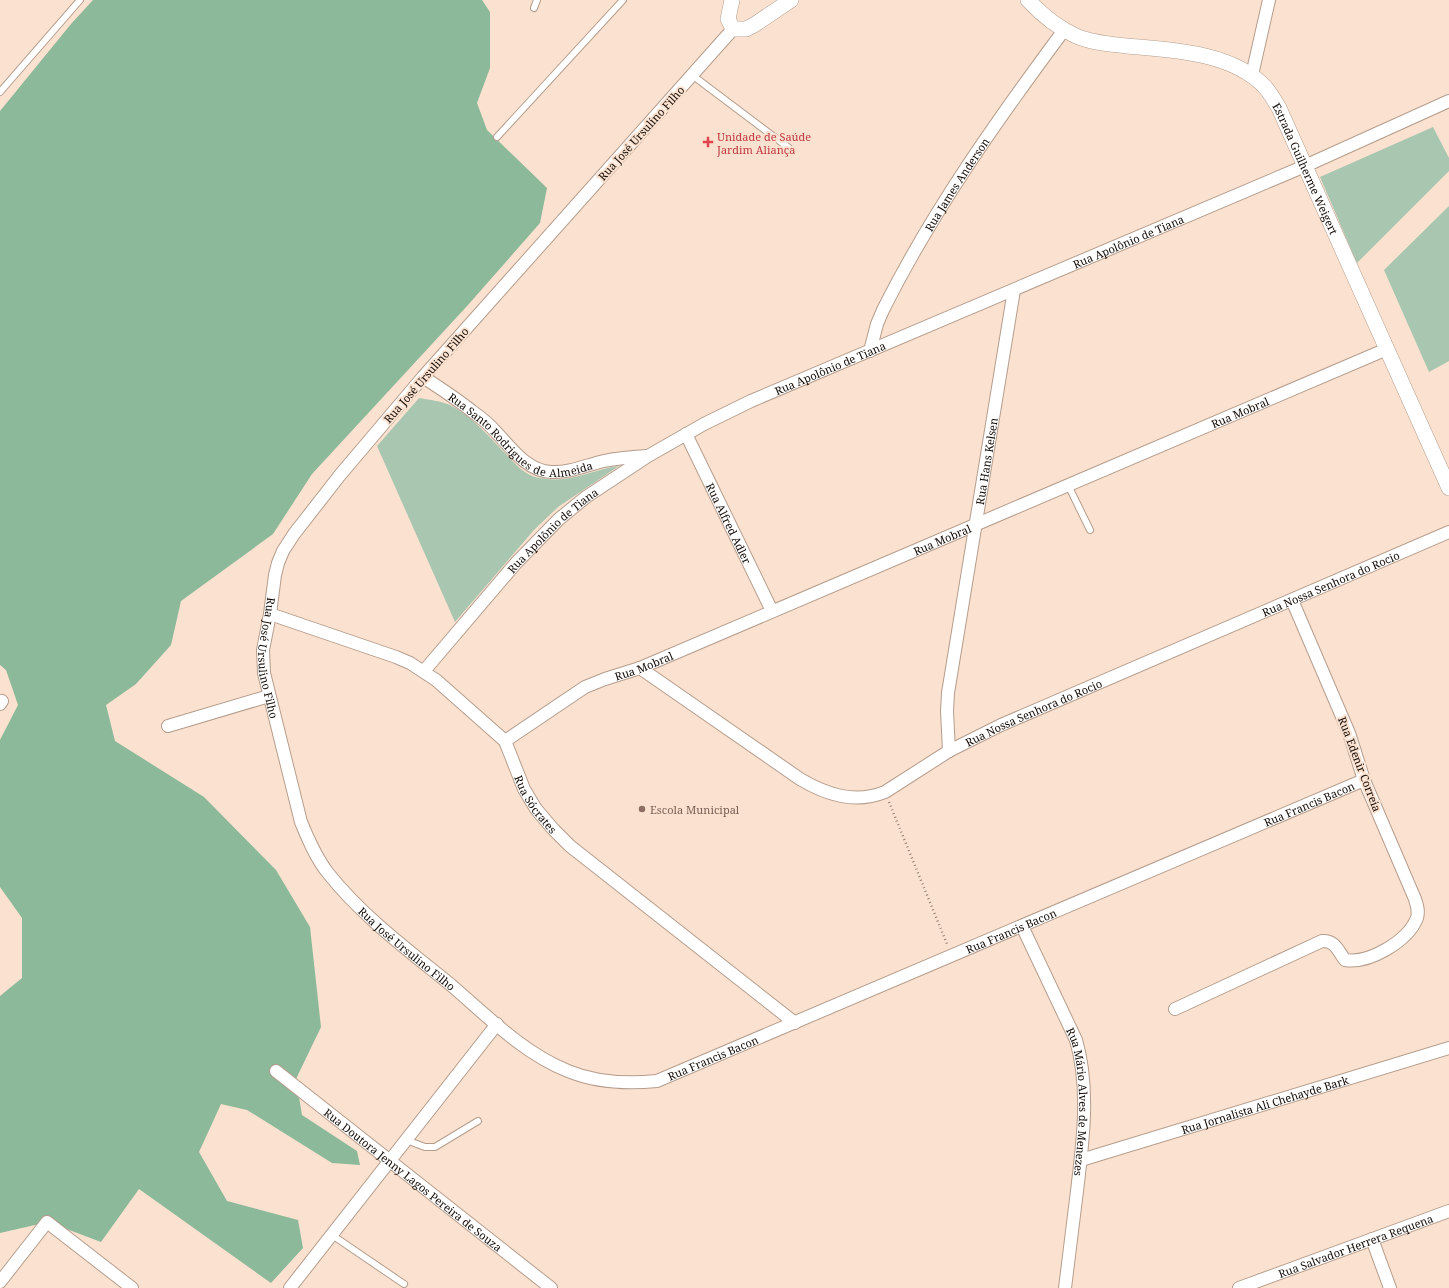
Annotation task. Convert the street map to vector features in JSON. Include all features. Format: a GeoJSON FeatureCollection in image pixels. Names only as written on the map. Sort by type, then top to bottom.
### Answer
{"type":"FeatureCollection","features":[{"type":"Feature","properties":{"kind":"street"},"geometry":{"type":"LineString","coordinates":[[732,0],[728,19],[733,29],[746,29],[791,0]]}},
{"type":"Feature","properties":{"kind":"street","name":"Estrada Guilherme Weigert"},"geometry":{"type":"LineString","coordinates":[[1028,0],[1050,20],[1064,30],[1078,37],[1104,43],[1196,54],[1220,60],[1252,75],[1264,86],[1273,98],[1305,166],[1447,480]]}},
{"type":"Feature","properties":{"kind":"street"},"geometry":{"type":"LineString","coordinates":[[1252,75],[1269,0]]}},
{"type":"Feature","properties":{"kind":"street","name":"Rua José Ursulino Filho"},"geometry":{"type":"LineString","coordinates":[[658,1081],[634,1083],[592,1079],[569,1072],[535,1053],[497,1024],[380,926],[344,891],[327,872],[308,839],[301,822],[269,696],[262,661],[278,563],[283,551],[294,534],[340,475],[423,377],[733,29]]}},
{"type":"Feature","properties":{"kind":"street","name":"Rua James Anderson"},"geometry":{"type":"LineString","coordinates":[[870,351],[877,324],[883,310],[932,223],[997,121],[1064,30]]}},
{"type":"Feature","properties":{"kind":"street","name":"Rua Apolônio de Tiana"},"geometry":{"type":"LineString","coordinates":[[424,671],[516,564],[560,519],[586,497],[648,456],[686,434],[740,406],[1305,166],[1449,101]]}},
{"type":"Feature","properties":{"kind":"street","name":"Rua Hans Kelsen"},"geometry":{"type":"LineString","coordinates":[[949,751],[947,711],[948,692],[1014,290]]}},
{"type":"Feature","properties":{"kind":"street","name":"Rua Mobral"},"geometry":{"type":"LineString","coordinates":[[505,741],[586,687],[605,678],[640,668],[1387,349]]}},
{"type":"Feature","properties":{"kind":"street","name":"Rua Santo Rodrigues de Almeida"},"geometry":{"type":"LineString","coordinates":[[423,377],[458,399],[492,428],[529,465],[540,470],[550,472],[567,471],[603,461],[648,456]]}},
{"type":"Feature","properties":{"kind":"street","name":"Rua Alfred Adler"},"geometry":{"type":"LineString","coordinates":[[686,434],[772,611]]}},
{"type":"Feature","properties":{"kind":"street","name":"Rua Nossa Senhora do Rocio"},"geometry":{"type":"LineString","coordinates":[[640,668],[800,779],[831,794],[849,798],[863,798],[885,792],[949,751],[1001,725],[1449,532]]}},
{"type":"Feature","properties":{"kind":"street","name":"Rua Edenir Correia"},"geometry":{"type":"LineString","coordinates":[[1176,1009],[1322,942],[1328,941],[1334,944],[1345,960],[1352,961],[1374,956],[1392,946],[1410,929],[1417,918],[1418,909],[1364,780],[1348,733],[1292,600]]}},
{"type":"Feature","properties":{"kind":"street","name":"Rua Sócrates"},"geometry":{"type":"LineString","coordinates":[[270,614],[396,658],[424,671],[436,680],[505,741],[524,788],[536,809],[570,846],[795,1022]]}},
{"type":"Feature","properties":{"kind":"street"},"geometry":{"type":"LineString","coordinates":[[168,726],[269,696]]}},
{"type":"Feature","properties":{"kind":"street","name":"Rua Francis Bacon"},"geometry":{"type":"LineString","coordinates":[[658,1081],[1364,780]]}},
{"type":"Feature","properties":{"kind":"street","name":"Rua Mário Alves de Menezes"},"geometry":{"type":"LineString","coordinates":[[1022,926],[1068,1021],[1081,1057],[1084,1097],[1081,1160],[1066,1288]]}},
{"type":"Feature","properties":{"kind":"street"},"geometry":{"type":"LineString","coordinates":[[290,1288],[497,1024]]}},
{"type":"Feature","properties":{"kind":"street","name":"Rua Jornalista Ali Chehayde Bark"},"geometry":{"type":"LineString","coordinates":[[1081,1160],[1449,1048]]}},
{"type":"Feature","properties":{"kind":"street","name":"Rua Doutora Jenny Lagos Pereira de Souza"},"geometry":{"type":"LineString","coordinates":[[276,1071],[552,1288]]}},
{"type":"Feature","properties":{"kind":"street","name":"Rua Salvador Herrera Requena"},"geometry":{"type":"LineString","coordinates":[[1239,1288],[1449,1212]]}},
{"type":"Feature","properties":{"kind":"street"},"geometry":{"type":"LineString","coordinates":[[0,1282],[47,1222],[132,1288]]}},
{"type":"Feature","properties":{"kind":"street"},"geometry":{"type":"LineString","coordinates":[[1372,1239],[1390,1288]]}},
{"type":"Feature","properties":{"kind":"lane"},"geometry":{"type":"LineString","coordinates":[[0,92],[80,0]]}},
{"type":"Feature","properties":{"kind":"lane"},"geometry":{"type":"LineString","coordinates":[[534,8],[537,0]]}},
{"type":"Feature","properties":{"kind":"lane"},"geometry":{"type":"LineString","coordinates":[[497,137],[623,0]]}},
{"type":"Feature","properties":{"kind":"lane"},"geometry":{"type":"LineString","coordinates":[[692,75],[789,148]]}},
{"type":"Feature","properties":{"kind":"lane"},"geometry":{"type":"LineString","coordinates":[[1068,485],[1090,530]]}},
{"type":"Feature","properties":{"kind":"lane"},"geometry":{"type":"LineString","coordinates":[[406,1140],[425,1147],[439,1146],[478,1121]]}},
{"type":"Feature","properties":{"kind":"lane"},"geometry":{"type":"LineString","coordinates":[[332,1234],[404,1284]]}},
{"type":"Feature","properties":{"kind":"path"},"geometry":{"type":"LineString","coordinates":[[885,792],[952,956]]}},
{"type":"Feature","properties":{"kind":"green space"},"geometry":{"type":"Polygon","coordinates":[[[93,0],[482,0],[490,12],[490,68],[477,103],[487,130],[547,188],[540,223],[468,305],[312,474],[273,534],[181,601],[171,645],[136,684],[106,705],[115,741],[204,797],[276,870],[310,927],[321,1027],[296,1079],[302,1115],[357,1151],[360,1165],[332,1163],[247,1110],[221,1104],[199,1152],[227,1201],[298,1220],[303,1248],[271,1283],[139,1189],[101,1242],[48,1222],[0,1233],[0,996],[22,978],[22,918],[0,887],[0,740],[18,705],[6,670],[0,665],[0,111],[71,24],[93,0]]]}},
{"type":"Feature","properties":{"kind":"green space"},"geometry":{"type":"Polygon","coordinates":[[[1433,127],[1449,158],[1449,171],[1357,263],[1320,177],[1433,127]]]}},
{"type":"Feature","properties":{"kind":"green space"},"geometry":{"type":"Polygon","coordinates":[[[1449,206],[1449,361],[1429,372],[1384,270],[1449,206]]]}},
{"type":"Feature","properties":{"kind":"green space"},"geometry":{"type":"Polygon","coordinates":[[[419,398],[444,403],[459,410],[479,426],[512,461],[534,477],[565,479],[619,466],[558,507],[534,530],[455,622],[377,446],[419,398]]]}},
{"type":"Feature","properties":{"kind":"place","name":"Unidade de Saúde Jardim Aliança"},"geometry":{"type":"Point","coordinates":[708,142]}},
{"type":"Feature","properties":{"kind":"place","name":"Escola Municipal"},"geometry":{"type":"Point","coordinates":[642,809]}}]}
